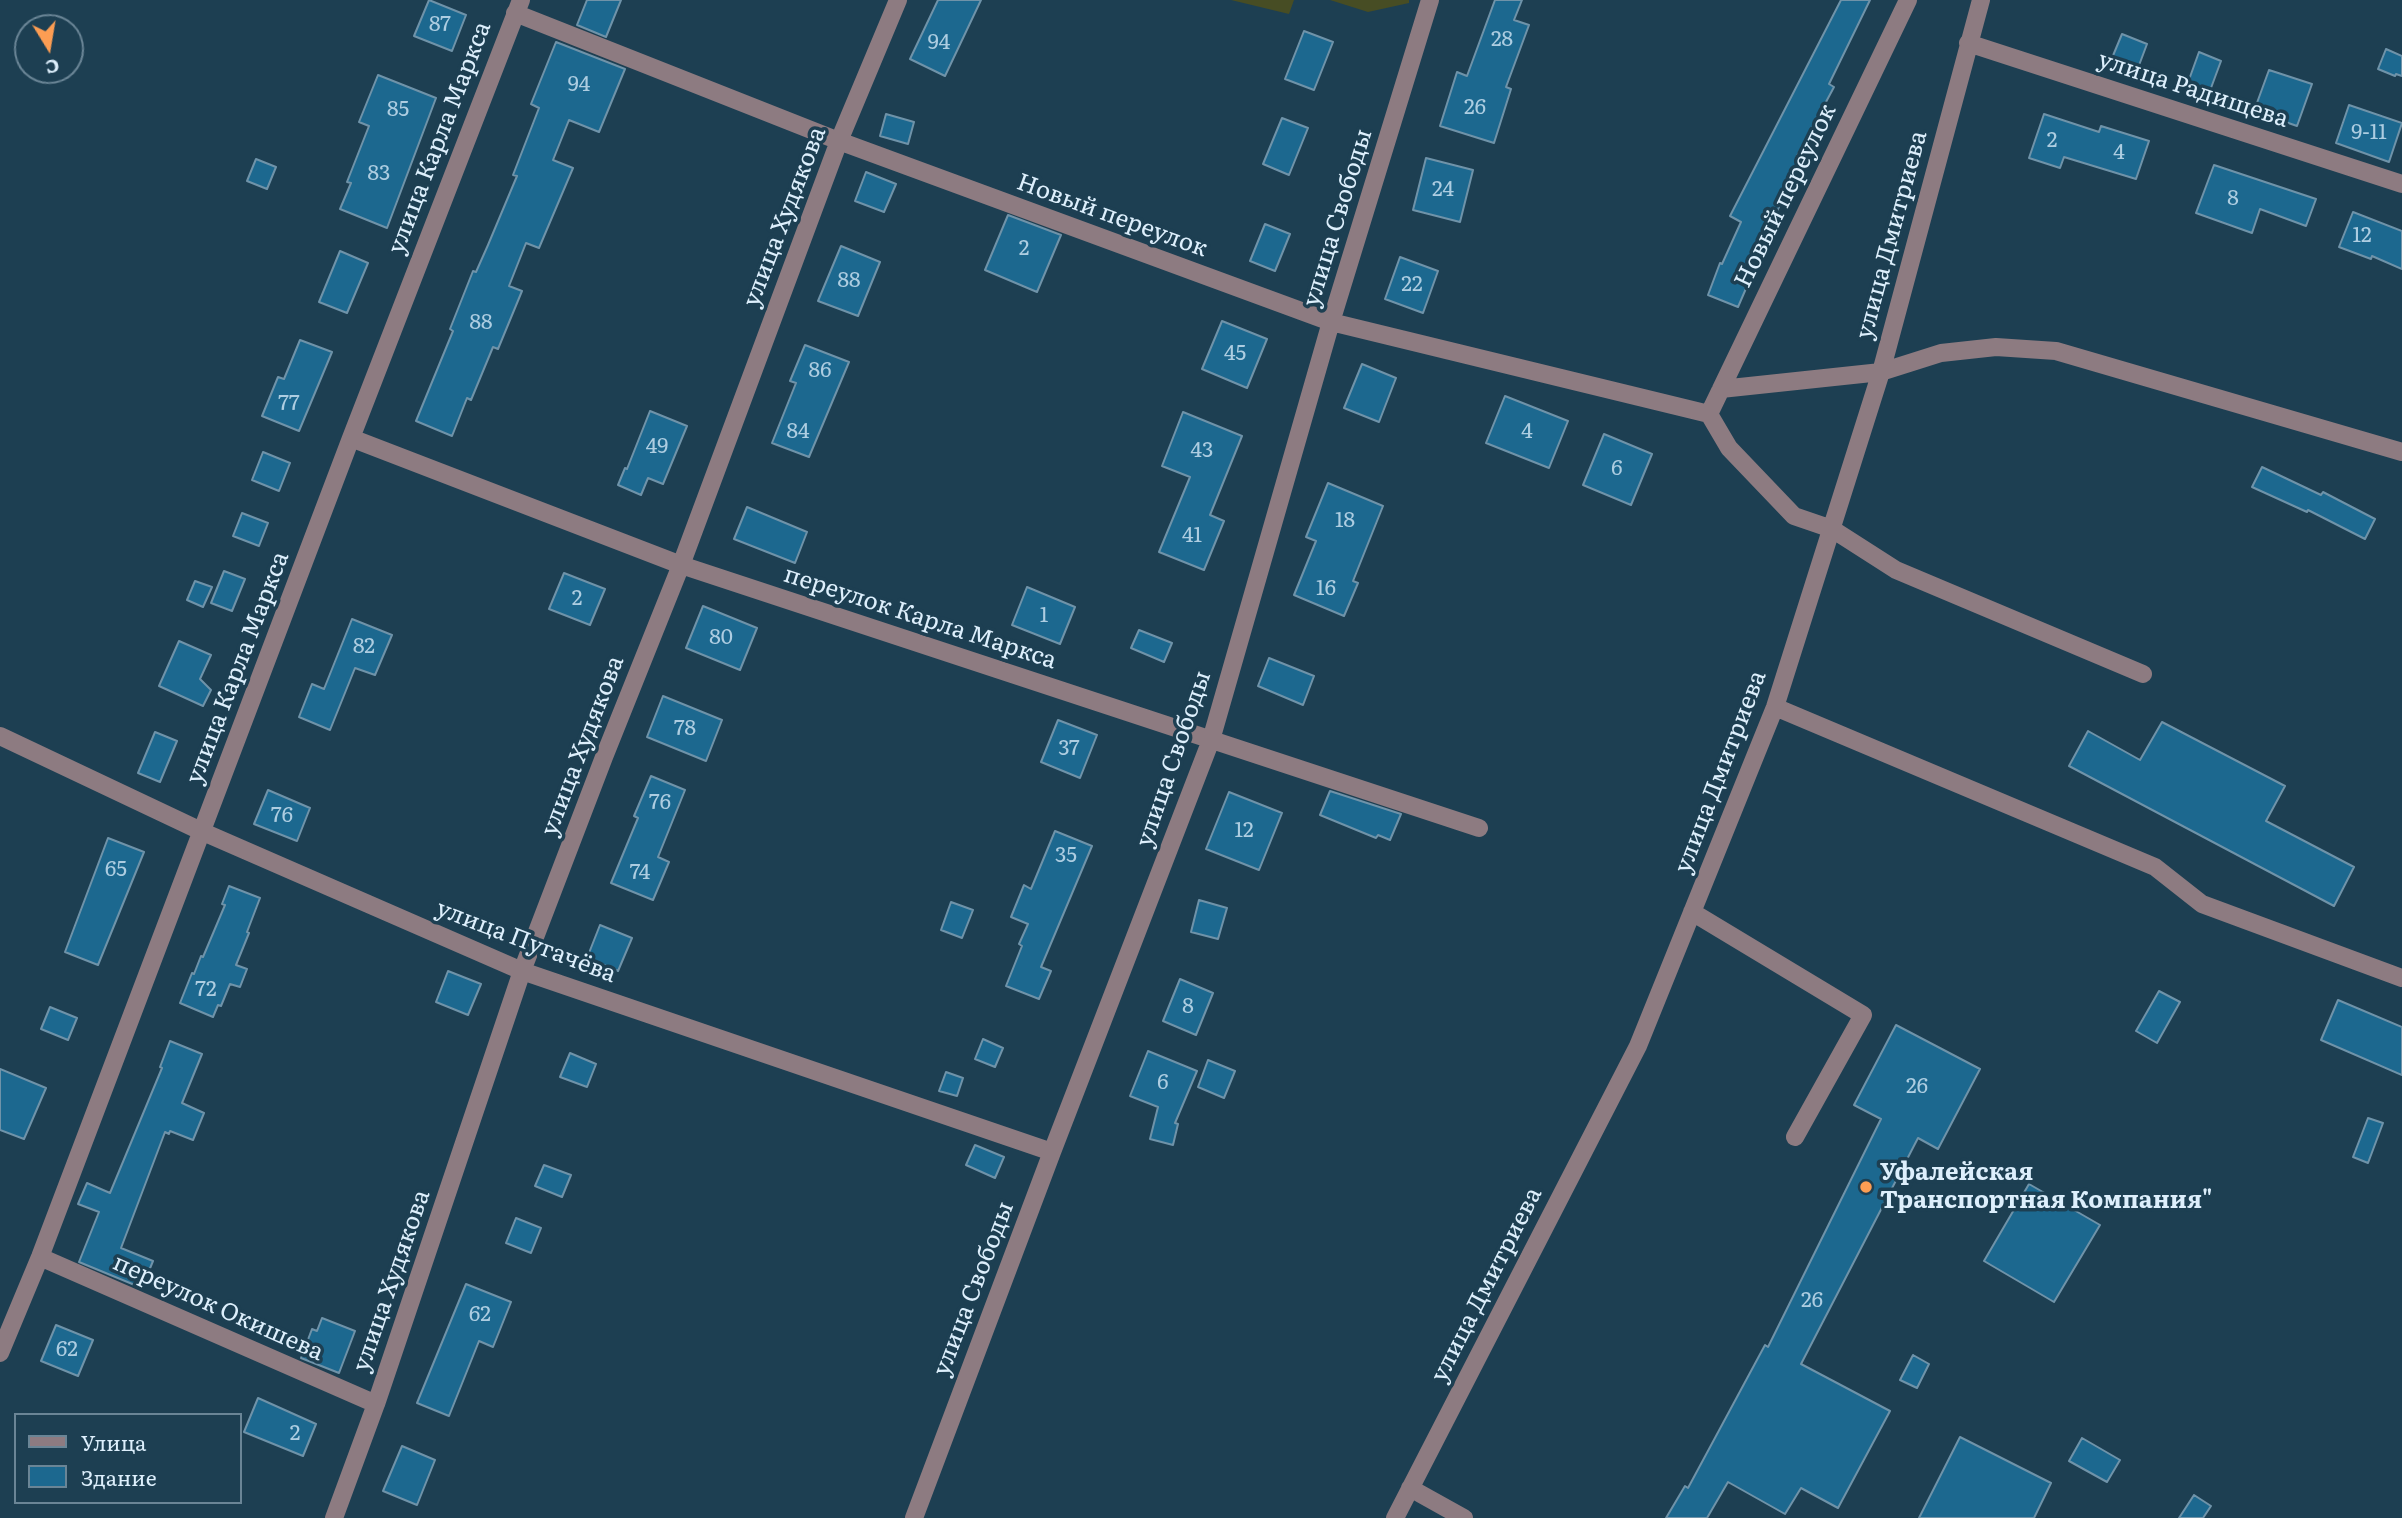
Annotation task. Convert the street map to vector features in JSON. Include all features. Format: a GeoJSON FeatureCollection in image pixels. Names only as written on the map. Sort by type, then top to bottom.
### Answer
{"type":"FeatureCollection","features":[{"type":"Feature","properties":{"kind":"street","name":"улица Худякова"},"geometry":{"type":"LineString","coordinates":[[334,1518],[376,1404],[522,971],[681,565],[839,141],[898,0]]}},
{"type":"Feature","properties":{"kind":"street","name":"улица Свободы"},"geometry":{"type":"LineString","coordinates":[[914,1518],[1211,740],[1331,322],[1430,0]]}},
{"type":"Feature","properties":{"kind":"street","name":"Новый переулок"},"geometry":{"type":"LineString","coordinates":[[518,7],[839,141],[1331,322],[1709,414],[1908,0]]}},
{"type":"Feature","properties":{"kind":"street","name":"улица Дмитриева"},"geometry":{"type":"LineString","coordinates":[[1395,1518],[1638,1046],[1775,707],[1881,372],[1980,0]]}},
{"type":"Feature","properties":{"kind":"street","name":"улица Карла Маркса"},"geometry":{"type":"LineString","coordinates":[[0,1353],[40,1257],[518,7]]}},
{"type":"Feature","properties":{"kind":"street","name":"улица Радищева"},"geometry":{"type":"LineString","coordinates":[[1968,43],[2402,184]]}},
{"type":"Feature","properties":{"kind":"street"},"geometry":{"type":"LineString","coordinates":[[1721,389],[1881,372],[1941,353],[1996,347],[2056,351],[2402,452]]}},
{"type":"Feature","properties":{"kind":"street"},"geometry":{"type":"LineString","coordinates":[[1709,414],[1729,448],[1794,516],[1832,529],[1896,570],[2143,674]]}},
{"type":"Feature","properties":{"kind":"street","name":"переулок Карла Маркса"},"geometry":{"type":"LineString","coordinates":[[351,438],[681,565],[1479,828]]}},
{"type":"Feature","properties":{"kind":"street"},"geometry":{"type":"LineString","coordinates":[[1775,707],[2155,867],[2202,904],[2402,978]]}},
{"type":"Feature","properties":{"kind":"street","name":"улица Пугачёва"},"geometry":{"type":"LineString","coordinates":[[0,736],[203,832],[522,971],[1052,1152]]}},
{"type":"Feature","properties":{"kind":"street"},"geometry":{"type":"LineString","coordinates":[[1692,912],[1863,1015],[1795,1137]]}},
{"type":"Feature","properties":{"kind":"street","name":"переулок Окишева"},"geometry":{"type":"LineString","coordinates":[[40,1257],[376,1404]]}},
{"type":"Feature","properties":{"kind":"street"},"geometry":{"type":"LineString","coordinates":[[1410,1488],[1464,1518]]}},
{"type":"Feature","properties":{"kind":"green space"},"geometry":{"type":"Polygon","coordinates":[[[1231,0],[1294,0],[1289,14],[1231,0]]]}},
{"type":"Feature","properties":{"kind":"green space"},"geometry":{"type":"Polygon","coordinates":[[[1330,0],[1409,0],[1409,3],[1368,12],[1330,0]]]}},
{"type":"Feature","properties":{"kind":"building"},"geometry":{"type":"Polygon","coordinates":[[[429,0],[466,15],[452,51],[414,36],[429,0]]]}},
{"type":"Feature","properties":{"kind":"building"},"geometry":{"type":"Polygon","coordinates":[[[587,0],[621,0],[606,37],[577,25],[587,0]]]}},
{"type":"Feature","properties":{"kind":"building"},"geometry":{"type":"Polygon","coordinates":[[[938,0],[981,0],[945,76],[910,59],[938,0]]]}},
{"type":"Feature","properties":{"kind":"building"},"geometry":{"type":"Polygon","coordinates":[[[1495,0],[1522,0],[1514,20],[1529,25],[1506,87],[1511,89],[1494,143],[1440,126],[1457,72],[1467,76],[1495,0]]]}},
{"type":"Feature","properties":{"kind":"building"},"geometry":{"type":"Polygon","coordinates":[[[1841,0],[1870,0],[1829,84],[1834,87],[1796,158],[1802,161],[1777,211],[1779,212],[1738,307],[1708,295],[1720,263],[1722,264],[1741,222],[1730,216],[1841,0]]]}},
{"type":"Feature","properties":{"kind":"building"},"geometry":{"type":"Polygon","coordinates":[[[1304,31],[1333,42],[1314,90],[1285,79],[1304,31]]]}},
{"type":"Feature","properties":{"kind":"building"},"geometry":{"type":"Polygon","coordinates":[[[2122,34],[2147,44],[2138,68],[2112,58],[2122,34]]]}},
{"type":"Feature","properties":{"kind":"building"},"geometry":{"type":"Polygon","coordinates":[[[556,42],[625,69],[599,132],[569,120],[553,160],[573,168],[539,248],[526,243],[509,286],[522,291],[498,349],[493,347],[471,400],[467,398],[452,436],[416,421],[453,331],[450,329],[473,271],[476,272],[517,176],[513,175],[539,108],[531,104],[556,42]]]}},
{"type":"Feature","properties":{"kind":"building"},"geometry":{"type":"Polygon","coordinates":[[[2386,49],[2402,56],[2402,76],[2378,69],[2386,49]]]}},
{"type":"Feature","properties":{"kind":"building"},"geometry":{"type":"Polygon","coordinates":[[[2199,52],[2221,61],[2208,96],[2186,88],[2199,52]]]}},
{"type":"Feature","properties":{"kind":"building"},"geometry":{"type":"Polygon","coordinates":[[[2269,70],[2312,84],[2297,126],[2254,111],[2269,70]]]}},
{"type":"Feature","properties":{"kind":"building"},"geometry":{"type":"Polygon","coordinates":[[[378,75],[436,98],[387,228],[340,209],[351,183],[347,182],[369,126],[359,122],[378,75]]]}},
{"type":"Feature","properties":{"kind":"building"},"geometry":{"type":"Polygon","coordinates":[[[2349,105],[2402,123],[2389,162],[2336,143],[2349,105]]]}},
{"type":"Feature","properties":{"kind":"building"},"geometry":{"type":"Polygon","coordinates":[[[886,114],[914,122],[908,144],[880,136],[886,114]]]}},
{"type":"Feature","properties":{"kind":"building"},"geometry":{"type":"Polygon","coordinates":[[[2044,114],[2099,132],[2101,126],[2149,141],[2136,179],[2064,157],[2060,168],[2029,158],[2044,114]]]}},
{"type":"Feature","properties":{"kind":"building"},"geometry":{"type":"Polygon","coordinates":[[[1282,118],[1308,128],[1289,175],[1263,164],[1282,118]]]}},
{"type":"Feature","properties":{"kind":"building"},"geometry":{"type":"Polygon","coordinates":[[[1426,158],[1473,170],[1460,222],[1413,210],[1426,158]]]}},
{"type":"Feature","properties":{"kind":"building"},"geometry":{"type":"Polygon","coordinates":[[[256,159],[276,167],[267,189],[247,181],[256,159]]]}},
{"type":"Feature","properties":{"kind":"building"},"geometry":{"type":"Polygon","coordinates":[[[2214,165],[2316,199],[2306,226],[2260,209],[2252,233],[2196,213],[2214,165]]]}},
{"type":"Feature","properties":{"kind":"building"},"geometry":{"type":"Polygon","coordinates":[[[866,172],[896,184],[884,212],[855,201],[866,172]]]}},
{"type":"Feature","properties":{"kind":"building"},"geometry":{"type":"Polygon","coordinates":[[[2353,212],[2402,231],[2402,269],[2372,256],[2371,259],[2339,247],[2353,212]]]}},
{"type":"Feature","properties":{"kind":"building"},"geometry":{"type":"Polygon","coordinates":[[[1008,215],[1061,235],[1037,292],[985,270],[1008,215]]]}},
{"type":"Feature","properties":{"kind":"building"},"geometry":{"type":"Polygon","coordinates":[[[1265,224],[1290,234],[1275,271],[1250,261],[1265,224]]]}},
{"type":"Feature","properties":{"kind":"building"},"geometry":{"type":"Polygon","coordinates":[[[841,246],[880,262],[858,316],[818,301],[841,246]]]}},
{"type":"Feature","properties":{"kind":"building"},"geometry":{"type":"Polygon","coordinates":[[[340,251],[368,263],[347,313],[319,302],[340,251]]]}},
{"type":"Feature","properties":{"kind":"building"},"geometry":{"type":"Polygon","coordinates":[[[1400,257],[1438,271],[1423,313],[1385,299],[1400,257]]]}},
{"type":"Feature","properties":{"kind":"building"},"geometry":{"type":"Polygon","coordinates":[[[1222,321],[1267,339],[1247,388],[1202,369],[1222,321]]]}},
{"type":"Feature","properties":{"kind":"building"},"geometry":{"type":"Polygon","coordinates":[[[300,340],[332,352],[299,431],[262,416],[278,377],[284,379],[300,340]]]}},
{"type":"Feature","properties":{"kind":"building"},"geometry":{"type":"Polygon","coordinates":[[[805,345],[849,362],[809,457],[772,443],[796,383],[790,381],[805,345]]]}},
{"type":"Feature","properties":{"kind":"building"},"geometry":{"type":"Polygon","coordinates":[[[1362,364],[1396,378],[1379,422],[1344,408],[1362,364]]]}},
{"type":"Feature","properties":{"kind":"building"},"geometry":{"type":"Polygon","coordinates":[[[1505,396],[1568,421],[1549,468],[1486,443],[1505,396]]]}},
{"type":"Feature","properties":{"kind":"building"},"geometry":{"type":"Polygon","coordinates":[[[650,411],[687,426],[663,484],[648,478],[641,495],[618,485],[650,411]]]}},
{"type":"Feature","properties":{"kind":"building"},"geometry":{"type":"Polygon","coordinates":[[[1183,412],[1242,436],[1210,515],[1224,521],[1204,570],[1159,552],[1190,477],[1162,466],[1183,412]]]}},
{"type":"Feature","properties":{"kind":"building"},"geometry":{"type":"Polygon","coordinates":[[[1604,434],[1652,454],[1631,505],[1583,485],[1604,434]]]}},
{"type":"Feature","properties":{"kind":"building"},"geometry":{"type":"Polygon","coordinates":[[[263,452],[290,463],[279,491],[252,480],[263,452]]]}},
{"type":"Feature","properties":{"kind":"building"},"geometry":{"type":"Polygon","coordinates":[[[2262,467],[2321,495],[2323,492],[2375,519],[2365,539],[2308,510],[2307,512],[2252,487],[2262,467]]]}},
{"type":"Feature","properties":{"kind":"building"},"geometry":{"type":"Polygon","coordinates":[[[1328,483],[1383,506],[1353,581],[1358,583],[1344,616],[1294,595],[1316,541],[1306,537],[1328,483]]]}},
{"type":"Feature","properties":{"kind":"building"},"geometry":{"type":"Polygon","coordinates":[[[747,507],[807,532],[795,563],[734,539],[747,507]]]}},
{"type":"Feature","properties":{"kind":"building"},"geometry":{"type":"Polygon","coordinates":[[[242,513],[268,523],[259,546],[233,536],[242,513]]]}},
{"type":"Feature","properties":{"kind":"building"},"geometry":{"type":"Polygon","coordinates":[[[224,571],[245,579],[232,611],[211,603],[224,571]]]}},
{"type":"Feature","properties":{"kind":"building"},"geometry":{"type":"Polygon","coordinates":[[[564,573],[605,589],[590,625],[549,609],[564,573]]]}},
{"type":"Feature","properties":{"kind":"building"},"geometry":{"type":"Polygon","coordinates":[[[195,581],[212,587],[203,607],[187,600],[195,581]]]}},
{"type":"Feature","properties":{"kind":"building"},"geometry":{"type":"Polygon","coordinates":[[[1027,587],[1075,607],[1060,644],[1012,625],[1027,587]]]}},
{"type":"Feature","properties":{"kind":"building"},"geometry":{"type":"Polygon","coordinates":[[[703,606],[757,628],[740,670],[686,648],[703,606]]]}},
{"type":"Feature","properties":{"kind":"building"},"geometry":{"type":"Polygon","coordinates":[[[352,619],[392,635],[375,675],[355,668],[330,730],[299,717],[312,684],[324,689],[352,619]]]}},
{"type":"Feature","properties":{"kind":"building"},"geometry":{"type":"Polygon","coordinates":[[[1139,630],[1172,643],[1164,662],[1131,648],[1139,630]]]}},
{"type":"Feature","properties":{"kind":"building"},"geometry":{"type":"Polygon","coordinates":[[[179,641],[211,655],[200,679],[211,690],[203,706],[159,686],[179,641]]]}},
{"type":"Feature","properties":{"kind":"building"},"geometry":{"type":"Polygon","coordinates":[[[1269,658],[1314,676],[1303,705],[1258,686],[1269,658]]]}},
{"type":"Feature","properties":{"kind":"building"},"geometry":{"type":"Polygon","coordinates":[[[663,696],[722,720],[706,761],[647,737],[663,696]]]}},
{"type":"Feature","properties":{"kind":"building"},"geometry":{"type":"Polygon","coordinates":[[[1058,720],[1097,735],[1080,778],[1041,762],[1058,720]]]}},
{"type":"Feature","properties":{"kind":"building"},"geometry":{"type":"Polygon","coordinates":[[[2162,722],[2285,786],[2266,821],[2354,867],[2334,906],[2069,766],[2088,731],[2140,760],[2162,722]]]}},
{"type":"Feature","properties":{"kind":"building"},"geometry":{"type":"Polygon","coordinates":[[[155,732],[177,741],[160,782],[138,773],[155,732]]]}},
{"type":"Feature","properties":{"kind":"building"},"geometry":{"type":"Polygon","coordinates":[[[651,776],[685,790],[658,857],[669,862],[653,900],[611,883],[638,818],[634,816],[651,776]]]}},
{"type":"Feature","properties":{"kind":"building"},"geometry":{"type":"Polygon","coordinates":[[[268,790],[310,808],[297,841],[254,824],[268,790]]]}},
{"type":"Feature","properties":{"kind":"building"},"geometry":{"type":"Polygon","coordinates":[[[1330,791],[1401,814],[1390,840],[1378,835],[1376,838],[1320,815],[1330,791]]]}},
{"type":"Feature","properties":{"kind":"building"},"geometry":{"type":"Polygon","coordinates":[[[1229,792],[1282,813],[1259,870],[1206,849],[1229,792]]]}},
{"type":"Feature","properties":{"kind":"building"},"geometry":{"type":"Polygon","coordinates":[[[1055,831],[1092,846],[1041,967],[1051,971],[1039,999],[1006,986],[1028,924],[1011,917],[1024,885],[1031,889],[1055,831]]]}},
{"type":"Feature","properties":{"kind":"building"},"geometry":{"type":"Polygon","coordinates":[[[108,838],[144,852],[98,965],[65,952],[108,838]]]}},
{"type":"Feature","properties":{"kind":"building"},"geometry":{"type":"Polygon","coordinates":[[[229,886],[260,898],[236,965],[247,969],[240,987],[230,984],[213,1017],[180,1003],[225,905],[222,904],[229,886]]]}},
{"type":"Feature","properties":{"kind":"building"},"geometry":{"type":"Polygon","coordinates":[[[1199,900],[1227,908],[1218,939],[1191,932],[1199,900]]]}},
{"type":"Feature","properties":{"kind":"building"},"geometry":{"type":"Polygon","coordinates":[[[951,902],[973,910],[962,938],[941,930],[951,902]]]}},
{"type":"Feature","properties":{"kind":"building"},"geometry":{"type":"Polygon","coordinates":[[[600,925],[632,938],[618,971],[587,958],[600,925]]]}},
{"type":"Feature","properties":{"kind":"building"},"geometry":{"type":"Polygon","coordinates":[[[448,971],[481,984],[468,1015],[436,1002],[448,971]]]}},
{"type":"Feature","properties":{"kind":"building"},"geometry":{"type":"Polygon","coordinates":[[[1180,979],[1213,993],[1196,1035],[1163,1021],[1180,979]]]}},
{"type":"Feature","properties":{"kind":"building"},"geometry":{"type":"Polygon","coordinates":[[[2159,991],[2180,1002],[2157,1043],[2136,1031],[2159,991]]]}},
{"type":"Feature","properties":{"kind":"building"},"geometry":{"type":"Polygon","coordinates":[[[2338,1000],[2402,1027],[2402,1075],[2321,1040],[2338,1000]]]}},
{"type":"Feature","properties":{"kind":"building"},"geometry":{"type":"Polygon","coordinates":[[[50,1007],[77,1018],[68,1040],[41,1029],[50,1007]]]}},
{"type":"Feature","properties":{"kind":"building"},"geometry":{"type":"Polygon","coordinates":[[[1896,1025],[1980,1069],[1938,1149],[1918,1138],[1801,1364],[1890,1411],[1838,1508],[1801,1488],[1785,1514],[1728,1482],[1707,1518],[1666,1518],[1685,1486],[1688,1488],[1765,1345],[1768,1347],[1881,1119],[1854,1105],[1896,1025]]]}},
{"type":"Feature","properties":{"kind":"building"},"geometry":{"type":"Polygon","coordinates":[[[983,1039],[1003,1048],[995,1067],[975,1059],[983,1039]]]}},
{"type":"Feature","properties":{"kind":"building"},"geometry":{"type":"Polygon","coordinates":[[[170,1041],[202,1054],[182,1103],[204,1113],[193,1140],[170,1131],[169,1134],[165,1132],[121,1248],[153,1261],[142,1288],[79,1262],[99,1212],[78,1204],[87,1183],[110,1193],[162,1068],[160,1067],[170,1041]]]}},
{"type":"Feature","properties":{"kind":"building"},"geometry":{"type":"Polygon","coordinates":[[[1148,1051],[1197,1071],[1175,1123],[1178,1124],[1173,1145],[1150,1139],[1158,1107],[1130,1096],[1148,1051]]]}},
{"type":"Feature","properties":{"kind":"building"},"geometry":{"type":"Polygon","coordinates":[[[570,1053],[596,1064],[587,1087],[560,1077],[570,1053]]]}},
{"type":"Feature","properties":{"kind":"building"},"geometry":{"type":"Polygon","coordinates":[[[1208,1060],[1235,1071],[1224,1098],[1198,1087],[1208,1060]]]}},
{"type":"Feature","properties":{"kind":"building"},"geometry":{"type":"Polygon","coordinates":[[[0,1069],[46,1088],[24,1139],[0,1130],[0,1069]]]}},
{"type":"Feature","properties":{"kind":"building"},"geometry":{"type":"Polygon","coordinates":[[[946,1072],[963,1078],[957,1096],[939,1091],[946,1072]]]}},
{"type":"Feature","properties":{"kind":"building"},"geometry":{"type":"Polygon","coordinates":[[[2368,1118],[2383,1123],[2368,1163],[2353,1157],[2368,1118]]]}},
{"type":"Feature","properties":{"kind":"building"},"geometry":{"type":"Polygon","coordinates":[[[975,1145],[1004,1157],[995,1178],[966,1165],[975,1145]]]}},
{"type":"Feature","properties":{"kind":"building"},"geometry":{"type":"Polygon","coordinates":[[[544,1165],[571,1175],[562,1197],[535,1186],[544,1165]]]}},
{"type":"Feature","properties":{"kind":"building"},"geometry":{"type":"Polygon","coordinates":[[[2029,1184],[2100,1225],[2054,1302],[1984,1261],[2029,1184]]]}},
{"type":"Feature","properties":{"kind":"building"},"geometry":{"type":"Polygon","coordinates":[[[516,1218],[541,1228],[531,1253],[506,1243],[516,1218]]]}},
{"type":"Feature","properties":{"kind":"building"},"geometry":{"type":"Polygon","coordinates":[[[466,1284],[511,1302],[493,1347],[479,1341],[449,1416],[417,1403],[466,1284]]]}},
{"type":"Feature","properties":{"kind":"building"},"geometry":{"type":"Polygon","coordinates":[[[322,1318],[355,1331],[339,1373],[301,1358],[312,1329],[317,1331],[322,1318]]]}},
{"type":"Feature","properties":{"kind":"building"},"geometry":{"type":"Polygon","coordinates":[[[56,1325],[93,1340],[78,1376],[41,1361],[56,1325]]]}},
{"type":"Feature","properties":{"kind":"building"},"geometry":{"type":"Polygon","coordinates":[[[1913,1355],[1929,1364],[1917,1388],[1900,1380],[1913,1355]]]}},
{"type":"Feature","properties":{"kind":"building"},"geometry":{"type":"Polygon","coordinates":[[[258,1398],[316,1424],[303,1456],[244,1432],[258,1398]]]}},
{"type":"Feature","properties":{"kind":"building"},"geometry":{"type":"Polygon","coordinates":[[[1960,1437],[2051,1483],[2034,1518],[1919,1518],[1960,1437]]]}},
{"type":"Feature","properties":{"kind":"building"},"geometry":{"type":"Polygon","coordinates":[[[2082,1438],[2120,1460],[2107,1482],[2069,1461],[2082,1438]]]}},
{"type":"Feature","properties":{"kind":"building"},"geometry":{"type":"Polygon","coordinates":[[[402,1446],[435,1460],[417,1505],[383,1491],[402,1446]]]}},
{"type":"Feature","properties":{"kind":"building"},"geometry":{"type":"Polygon","coordinates":[[[2194,1495],[2211,1506],[2203,1518],[2179,1518],[2194,1495]]]}},
{"type":"Feature","properties":{"kind":"place","name":"Уфалейская Транспортная Компания\""},"geometry":{"type":"Point","coordinates":[1866,1187]}}]}
